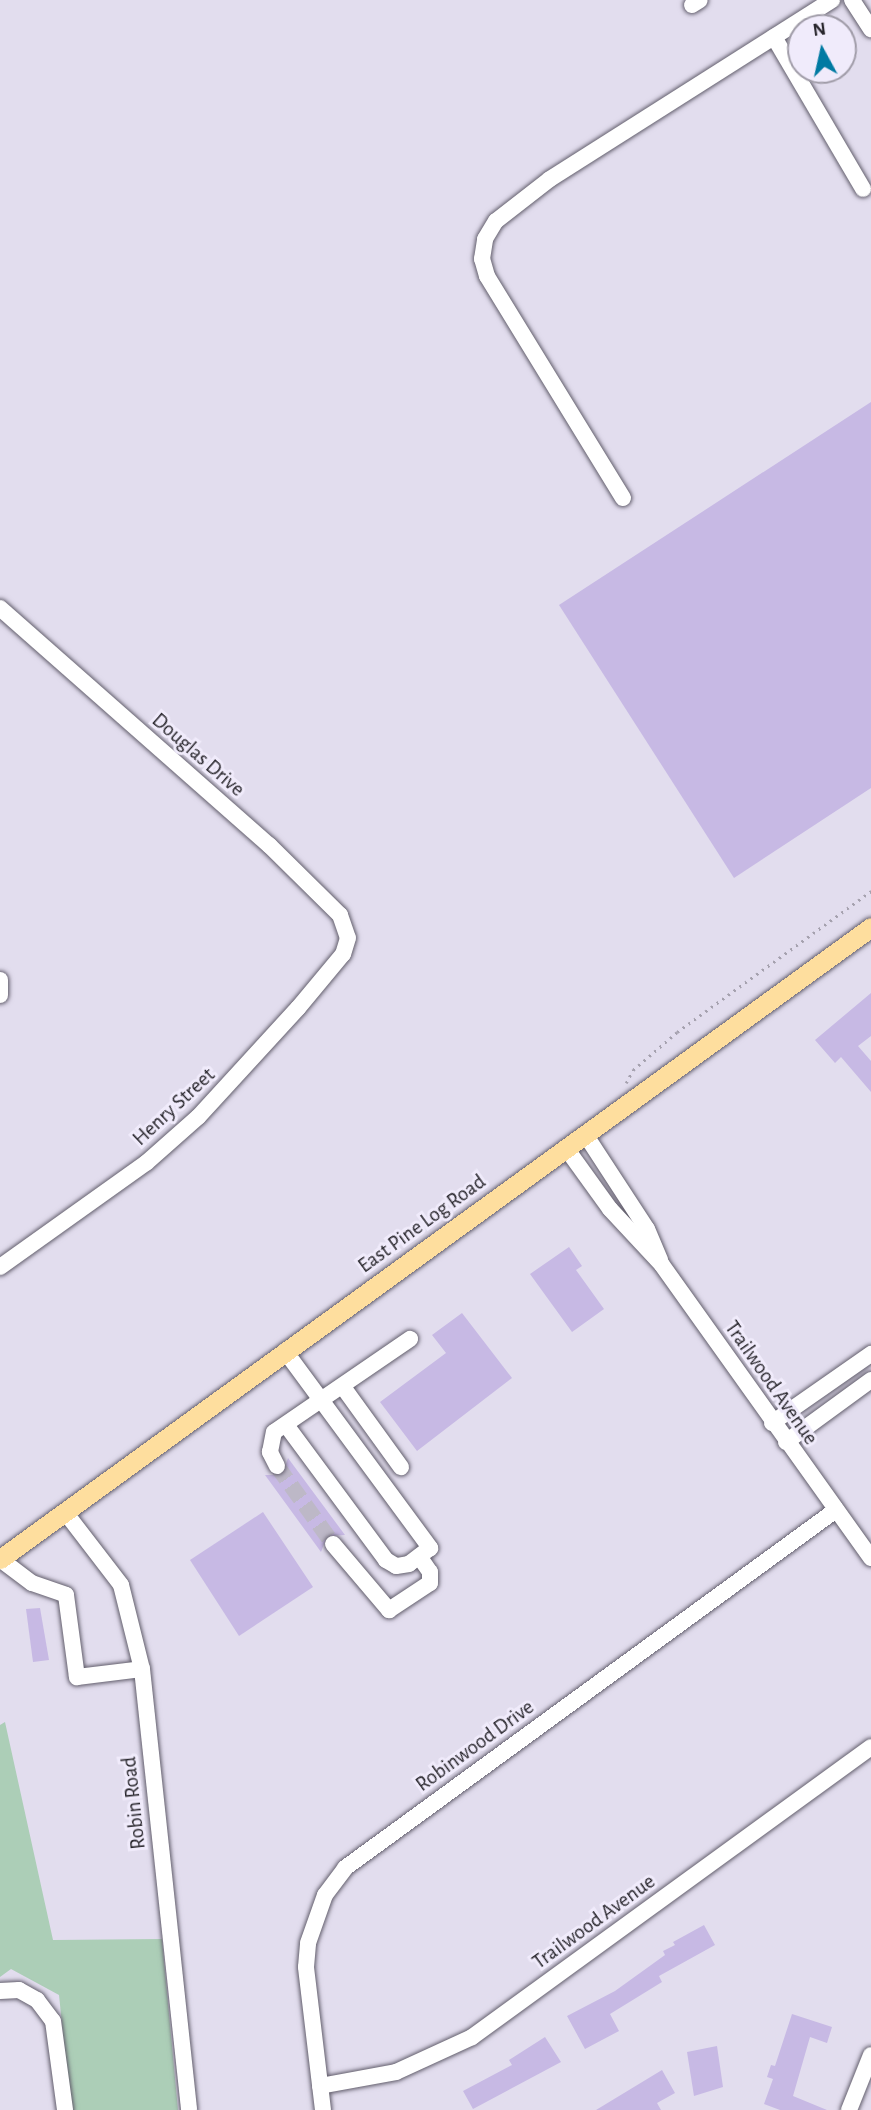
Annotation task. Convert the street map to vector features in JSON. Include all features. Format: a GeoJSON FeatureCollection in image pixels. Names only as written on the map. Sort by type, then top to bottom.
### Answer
{"type":"FeatureCollection","features":[{"type":"Feature","properties":{"kind":"main road","name":"East Pine Log Road"},"geometry":{"type":"LineString","coordinates":[[0,1559],[871,927]]}},
{"type":"Feature","properties":{"kind":"street"},"geometry":{"type":"LineString","coordinates":[[622,498],[487,276],[482,259],[485,239],[496,221],[550,179],[832,0]]}},
{"type":"Feature","properties":{"kind":"street"},"geometry":{"type":"LineString","coordinates":[[852,0],[871,29]]}},
{"type":"Feature","properties":{"kind":"street"},"geometry":{"type":"LineString","coordinates":[[774,37],[863,189]]}},
{"type":"Feature","properties":{"kind":"street","name":"Douglas Drive"},"geometry":{"type":"LineString","coordinates":[[0,608],[269,845],[341,915],[347,930],[346,946]]}},
{"type":"Feature","properties":{"kind":"street","name":"Henry Street"},"geometry":{"type":"LineString","coordinates":[[0,1267],[146,1163],[198,1117],[298,1008],[346,946]]}},
{"type":"Feature","properties":{"kind":"street"},"geometry":{"type":"LineString","coordinates":[[0,980],[0,995]]}},
{"type":"Feature","properties":{"kind":"street","name":"Trailwood Avenue"},"geometry":{"type":"LineString","coordinates":[[585,1134],[647,1230],[662,1265]]}},
{"type":"Feature","properties":{"kind":"street","name":"Trailwood Avenue"},"geometry":{"type":"LineString","coordinates":[[566,1148],[610,1209],[662,1265],[772,1423],[871,1558]]}},
{"type":"Feature","properties":{"kind":"street"},"geometry":{"type":"LineString","coordinates":[[277,1466],[269,1440],[286,1425],[410,1339]]}},
{"type":"Feature","properties":{"kind":"street"},"geometry":{"type":"LineString","coordinates":[[285,1352],[430,1548],[396,1566],[386,1560],[286,1425]]}},
{"type":"Feature","properties":{"kind":"street"},"geometry":{"type":"LineString","coordinates":[[772,1423],[871,1354]]}},
{"type":"Feature","properties":{"kind":"street"},"geometry":{"type":"LineString","coordinates":[[786,1442],[871,1380]]}},
{"type":"Feature","properties":{"kind":"street"},"geometry":{"type":"LineString","coordinates":[[343,1387],[401,1467]]}},
{"type":"Feature","properties":{"kind":"street","name":"Robinwood Drive"},"geometry":{"type":"LineString","coordinates":[[323,2110],[306,1967],[308,1943],[325,1895],[345,1868],[836,1510]]}},
{"type":"Feature","properties":{"kind":"street","name":"Robin Road"},"geometry":{"type":"LineString","coordinates":[[65,1512],[121,1586],[142,1669],[189,2110]]}},
{"type":"Feature","properties":{"kind":"street"},"geometry":{"type":"LineString","coordinates":[[332,1544],[389,1610],[430,1583],[430,1572],[419,1556]]}},
{"type":"Feature","properties":{"kind":"street"},"geometry":{"type":"LineString","coordinates":[[0,1559],[32,1583],[66,1595],[77,1677],[142,1669]]}},
{"type":"Feature","properties":{"kind":"street","name":"Trailwood Avenue"},"geometry":{"type":"LineString","coordinates":[[320,2086],[396,2072],[472,2037],[871,1747]]}},
{"type":"Feature","properties":{"kind":"street"},"geometry":{"type":"LineString","coordinates":[[0,1991],[19,1990],[37,2000],[53,2021],[65,2110]]}},
{"type":"Feature","properties":{"kind":"street"},"geometry":{"type":"LineString","coordinates":[[849,2110],[871,2055]]}},
{"type":"Feature","properties":{"kind":"path"},"geometry":{"type":"LineString","coordinates":[[611,1114],[633,1070],[677,1032],[871,891]]}},
{"type":"Feature","properties":{"kind":"green space"},"geometry":{"type":"Polygon","coordinates":[[[5,1722],[53,1940],[162,1939],[178,2110],[71,2110],[59,1995],[11,1969],[0,1977],[0,1725],[5,1722]]]}},
{"type":"Feature","properties":{"kind":"building"},"geometry":{"type":"Polygon","coordinates":[[[871,402],[871,788],[734,878],[559,605],[871,402]]]}},
{"type":"Feature","properties":{"kind":"building"},"geometry":{"type":"Polygon","coordinates":[[[871,993],[871,1036],[858,1046],[871,1061],[871,1092],[841,1057],[835,1063],[815,1040],[871,993]]]}},
{"type":"Feature","properties":{"kind":"building"},"geometry":{"type":"Polygon","coordinates":[[[569,1247],[582,1266],[576,1270],[604,1309],[572,1332],[530,1274],[569,1247]]]}},
{"type":"Feature","properties":{"kind":"building"},"geometry":{"type":"Polygon","coordinates":[[[462,1313],[512,1378],[417,1451],[380,1402],[446,1353],[432,1335],[462,1313]]]}},
{"type":"Feature","properties":{"kind":"building"},"geometry":{"type":"Polygon","coordinates":[[[288,1458],[345,1535],[327,1536],[321,1552],[265,1475],[282,1475],[288,1458]]]}},
{"type":"Feature","properties":{"kind":"building"},"geometry":{"type":"Polygon","coordinates":[[[263,1512],[313,1587],[239,1636],[190,1560],[263,1512]]]}},
{"type":"Feature","properties":{"kind":"building"},"geometry":{"type":"Polygon","coordinates":[[[40,1608],[49,1660],[33,1662],[26,1609],[40,1608]]]}},
{"type":"Feature","properties":{"kind":"building"},"geometry":{"type":"Polygon","coordinates":[[[704,1925],[715,1945],[659,1976],[662,1982],[610,2014],[619,2031],[585,2049],[567,2016],[615,1991],[665,1955],[663,1951],[675,1945],[673,1942],[704,1925]]]}},
{"type":"Feature","properties":{"kind":"building"},"geometry":{"type":"Polygon","coordinates":[[[792,2014],[832,2027],[827,2043],[810,2037],[793,2096],[827,2110],[780,2110],[764,2104],[773,2079],[767,2077],[771,2065],[775,2066],[792,2014]]]}},
{"type":"Feature","properties":{"kind":"building"},"geometry":{"type":"Polygon","coordinates":[[[545,2037],[561,2062],[473,2109],[463,2091],[512,2065],[509,2060],[545,2037]]]}},
{"type":"Feature","properties":{"kind":"building"},"geometry":{"type":"Polygon","coordinates":[[[717,2046],[723,2087],[694,2096],[687,2052],[717,2046]]]}},
{"type":"Feature","properties":{"kind":"building"},"geometry":{"type":"Polygon","coordinates":[[[662,2070],[675,2093],[657,2103],[661,2110],[596,2110],[662,2070]]]}},
{"type":"Feature","properties":{"kind":"tunnel"},"geometry":{"type":"LineString","coordinates":[[277,1466],[333,1544]]}}]}
